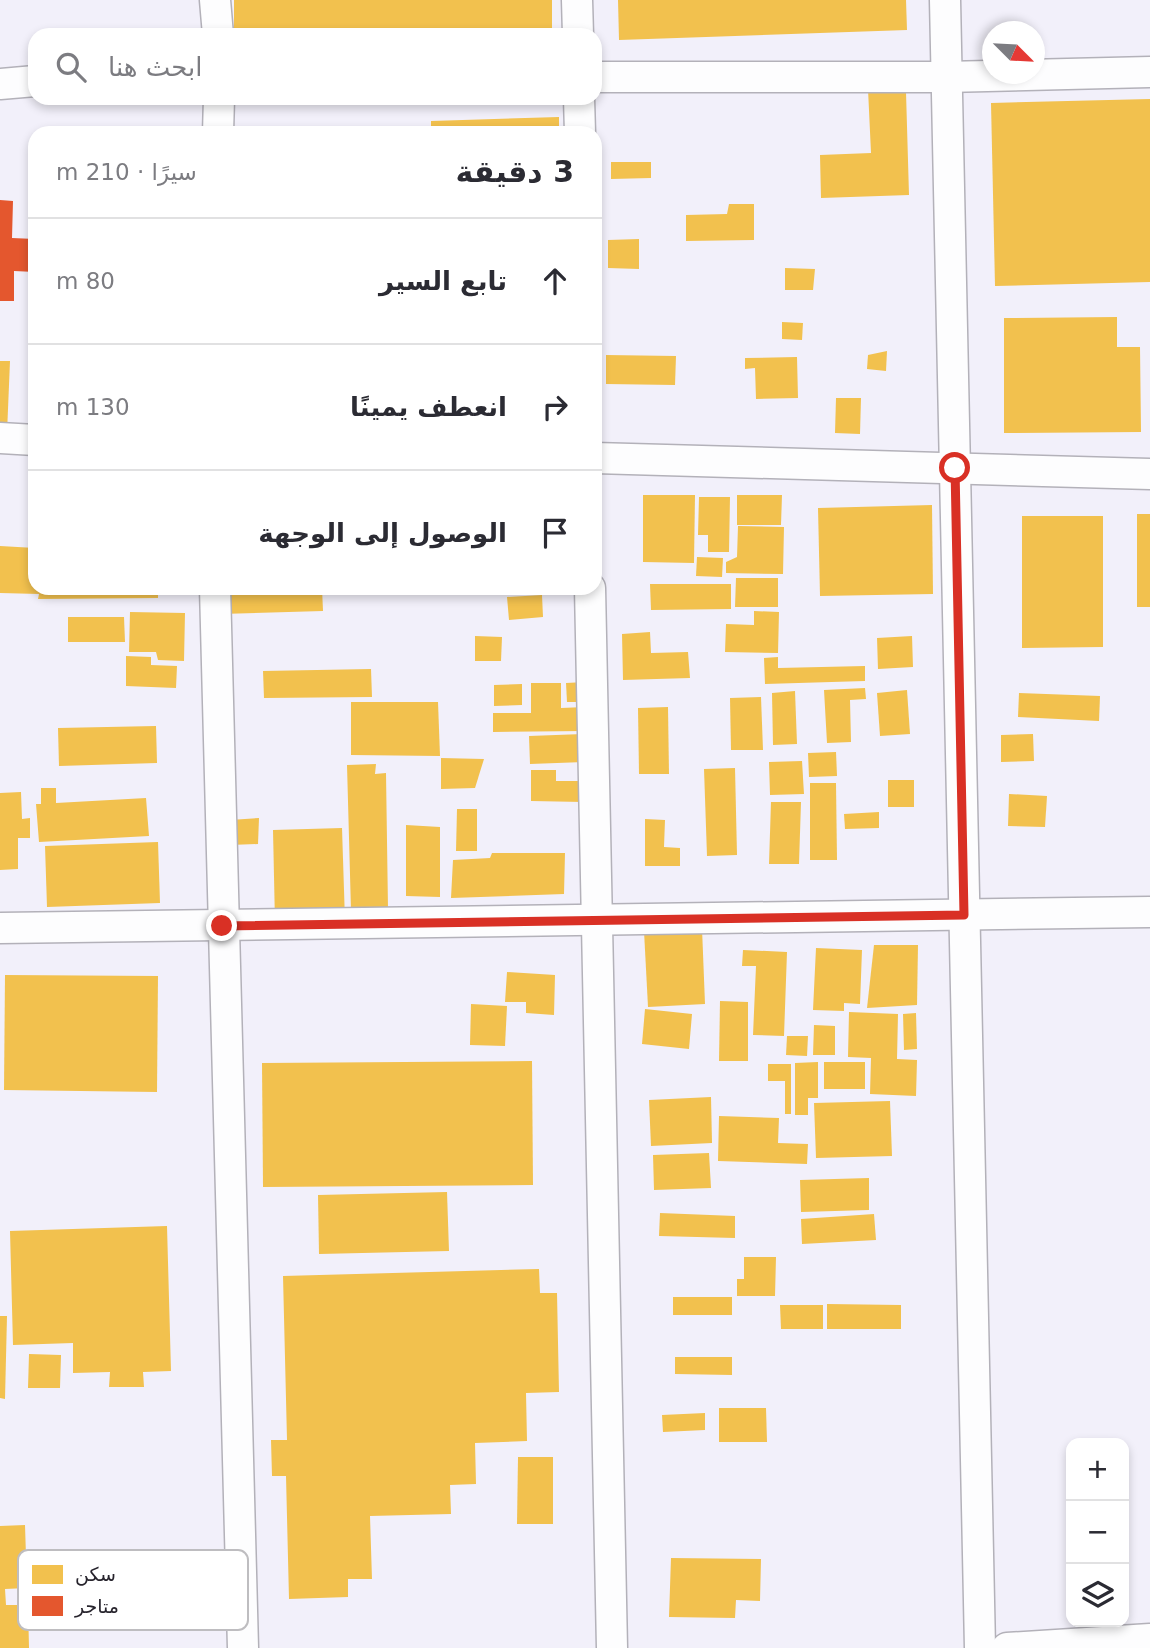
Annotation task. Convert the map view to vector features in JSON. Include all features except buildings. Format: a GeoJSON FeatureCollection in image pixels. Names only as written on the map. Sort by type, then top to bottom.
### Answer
{"type":"FeatureCollection","features":[{"type":"Feature","properties":{"kind":"street"},"geometry":{"type":"LineString","coordinates":[[215,0],[217,28]]}},
{"type":"Feature","properties":{"kind":"street"},"geometry":{"type":"LineString","coordinates":[[577,0],[578,28]]}},
{"type":"Feature","properties":{"kind":"street"},"geometry":{"type":"LineString","coordinates":[[945,0],[980,1648]]}},
{"type":"Feature","properties":{"kind":"street"},"geometry":{"type":"LineString","coordinates":[[602,77],[946,77],[1150,72]]}},
{"type":"Feature","properties":{"kind":"street"},"geometry":{"type":"LineString","coordinates":[[0,84],[28,82]]}},
{"type":"Feature","properties":{"kind":"street"},"geometry":{"type":"LineString","coordinates":[[218,126],[219,105]]}},
{"type":"Feature","properties":{"kind":"street"},"geometry":{"type":"LineString","coordinates":[[579,105],[580,126]]}},
{"type":"Feature","properties":{"kind":"street"},"geometry":{"type":"LineString","coordinates":[[0,438],[28,440]]}},
{"type":"Feature","properties":{"kind":"street"},"geometry":{"type":"LineString","coordinates":[[602,457],[1150,474]]}},
{"type":"Feature","properties":{"kind":"street"},"geometry":{"type":"LineString","coordinates":[[215,595],[240,1550]]}},
{"type":"Feature","properties":{"kind":"street"},"geometry":{"type":"LineString","coordinates":[[590,595],[612,1648]]}},
{"type":"Feature","properties":{"kind":"street"},"geometry":{"type":"LineString","coordinates":[[0,928],[1150,912]]}},
{"type":"Feature","properties":{"kind":"street"},"geometry":{"type":"LineString","coordinates":[[242,1630],[243,1648]]}},
{"type":"Feature","properties":{"kind":"street"},"geometry":{"type":"LineString","coordinates":[[1007,1648],[1150,1639]]}},
{"type":"Feature","properties":{"kind":"route"},"geometry":{"type":"LineString","coordinates":[[222,926],[964,915],[955,468]]}}]}
